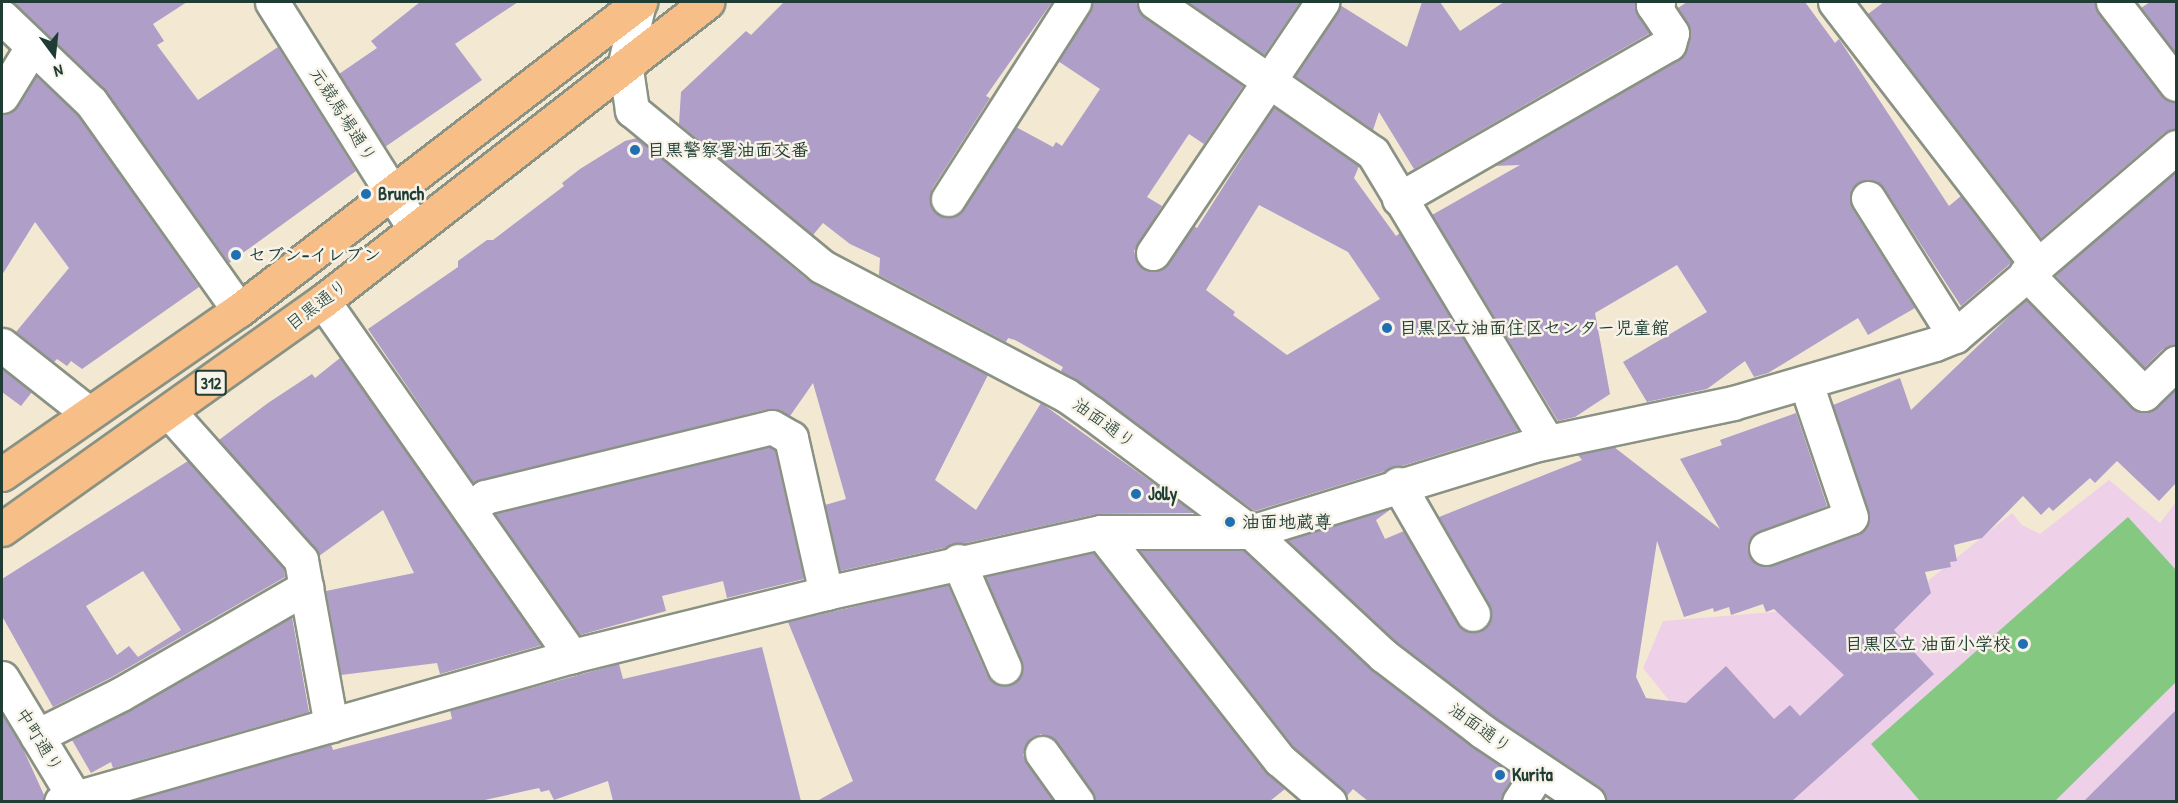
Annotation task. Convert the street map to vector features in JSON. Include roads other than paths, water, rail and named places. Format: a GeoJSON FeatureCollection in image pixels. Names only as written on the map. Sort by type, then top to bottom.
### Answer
{"type":"FeatureCollection","features":[{"type":"Feature","properties":{"kind":"main road","name":"312"},"geometry":{"type":"LineString","coordinates":[[2,474],[238,310],[392,194],[639,2]]}},
{"type":"Feature","properties":{"kind":"main road","name":"目黒通り"},"geometry":{"type":"LineString","coordinates":[[2,529],[324,301],[625,63],[706,2]]}},
{"type":"Feature","properties":{"kind":"street","name":"元競馬場通り"},"geometry":{"type":"LineString","coordinates":[[272,2],[415,229]]}},
{"type":"Feature","properties":{"kind":"street"},"geometry":{"type":"LineString","coordinates":[[625,63],[639,2]]}},
{"type":"Feature","properties":{"kind":"street"},"geometry":{"type":"LineString","coordinates":[[948,199],[1074,2]]}},
{"type":"Feature","properties":{"kind":"street"},"geometry":{"type":"LineString","coordinates":[[1155,2],[1373,153],[1547,441]]}},
{"type":"Feature","properties":{"kind":"street"},"geometry":{"type":"LineString","coordinates":[[1153,253],[1322,2]]}},
{"type":"Feature","properties":{"kind":"street"},"geometry":{"type":"LineString","coordinates":[[1836,2],[2032,268],[2144,394],[2176,363]]}},
{"type":"Feature","properties":{"kind":"street"},"geometry":{"type":"LineString","coordinates":[[2113,2],[2176,84]]}},
{"type":"Feature","properties":{"kind":"street"},"geometry":{"type":"LineString","coordinates":[[1399,199],[1669,44],[1672,33],[1654,3]]}},
{"type":"Feature","properties":{"kind":"street"},"geometry":{"type":"LineString","coordinates":[[2,18],[91,102],[238,310]]}},
{"type":"Feature","properties":{"kind":"street"},"geometry":{"type":"LineString","coordinates":[[2,96],[32,46]]}},
{"type":"Feature","properties":{"kind":"street","name":"油面通り"},"geometry":{"type":"LineString","coordinates":[[625,63],[632,110],[821,266],[1066,395],[1251,532],[1384,656],[1482,731],[1588,801]]}},
{"type":"Feature","properties":{"kind":"street"},"geometry":{"type":"LineString","coordinates":[[70,800],[572,656],[958,561],[1101,532],[1251,532],[1398,484],[1547,441],[1733,404],[1955,336],[2176,147]]}},
{"type":"Feature","properties":{"kind":"street"},"geometry":{"type":"LineString","coordinates":[[1868,198],[1955,336]]}},
{"type":"Feature","properties":{"kind":"street"},"geometry":{"type":"LineString","coordinates":[[324,301],[572,656]]}},
{"type":"Feature","properties":{"kind":"street"},"geometry":{"type":"LineString","coordinates":[[2,345],[88,413]]}},
{"type":"Feature","properties":{"kind":"street"},"geometry":{"type":"LineString","coordinates":[[1766,548],[1851,517],[1806,382]]}},
{"type":"Feature","properties":{"kind":"street"},"geometry":{"type":"LineString","coordinates":[[170,412],[301,560],[331,725]]}},
{"type":"Feature","properties":{"kind":"street"},"geometry":{"type":"LineString","coordinates":[[471,510],[485,497],[772,427],[791,438],[826,593]]}},
{"type":"Feature","properties":{"kind":"street"},"geometry":{"type":"LineString","coordinates":[[1398,484],[1473,614]]}},
{"type":"Feature","properties":{"kind":"street"},"geometry":{"type":"LineString","coordinates":[[1101,532],[1280,760],[1329,801]]}},
{"type":"Feature","properties":{"kind":"street"},"geometry":{"type":"LineString","coordinates":[[958,561],[1004,666]]}},
{"type":"Feature","properties":{"kind":"street"},"geometry":{"type":"LineString","coordinates":[[37,736],[121,694],[306,587]]}},
{"type":"Feature","properties":{"kind":"street","name":"中町通り"},"geometry":{"type":"LineString","coordinates":[[2,678],[37,736],[70,800]]}},
{"type":"Feature","properties":{"kind":"street"},"geometry":{"type":"LineString","coordinates":[[1042,753],[1077,801]]}},
{"type":"Feature","properties":{"kind":"street"},"geometry":{"type":"LineString","coordinates":[[1519,801],[1540,770]]}},
{"type":"Feature","properties":{"kind":"place","name":"目黒警察署油面交番"},"geometry":{"type":"Point","coordinates":[635,150]}},
{"type":"Feature","properties":{"kind":"place","name":"Brunch"},"geometry":{"type":"Point","coordinates":[366,194]}},
{"type":"Feature","properties":{"kind":"place","name":"セブン-イレブン"},"geometry":{"type":"Point","coordinates":[236,255]}},
{"type":"Feature","properties":{"kind":"place","name":"目黒区立油面住区センター児童館"},"geometry":{"type":"Point","coordinates":[1387,328]}},
{"type":"Feature","properties":{"kind":"place","name":"Jolly"},"geometry":{"type":"Point","coordinates":[1136,494]}},
{"type":"Feature","properties":{"kind":"place","name":"油面地蔵尊"},"geometry":{"type":"Point","coordinates":[1230,522]}},
{"type":"Feature","properties":{"kind":"place","name":"目黒区立 油面小学校"},"geometry":{"type":"Point","coordinates":[2023,644]}},
{"type":"Feature","properties":{"kind":"place","name":"Kurita"},"geometry":{"type":"Point","coordinates":[1500,775]}}]}
